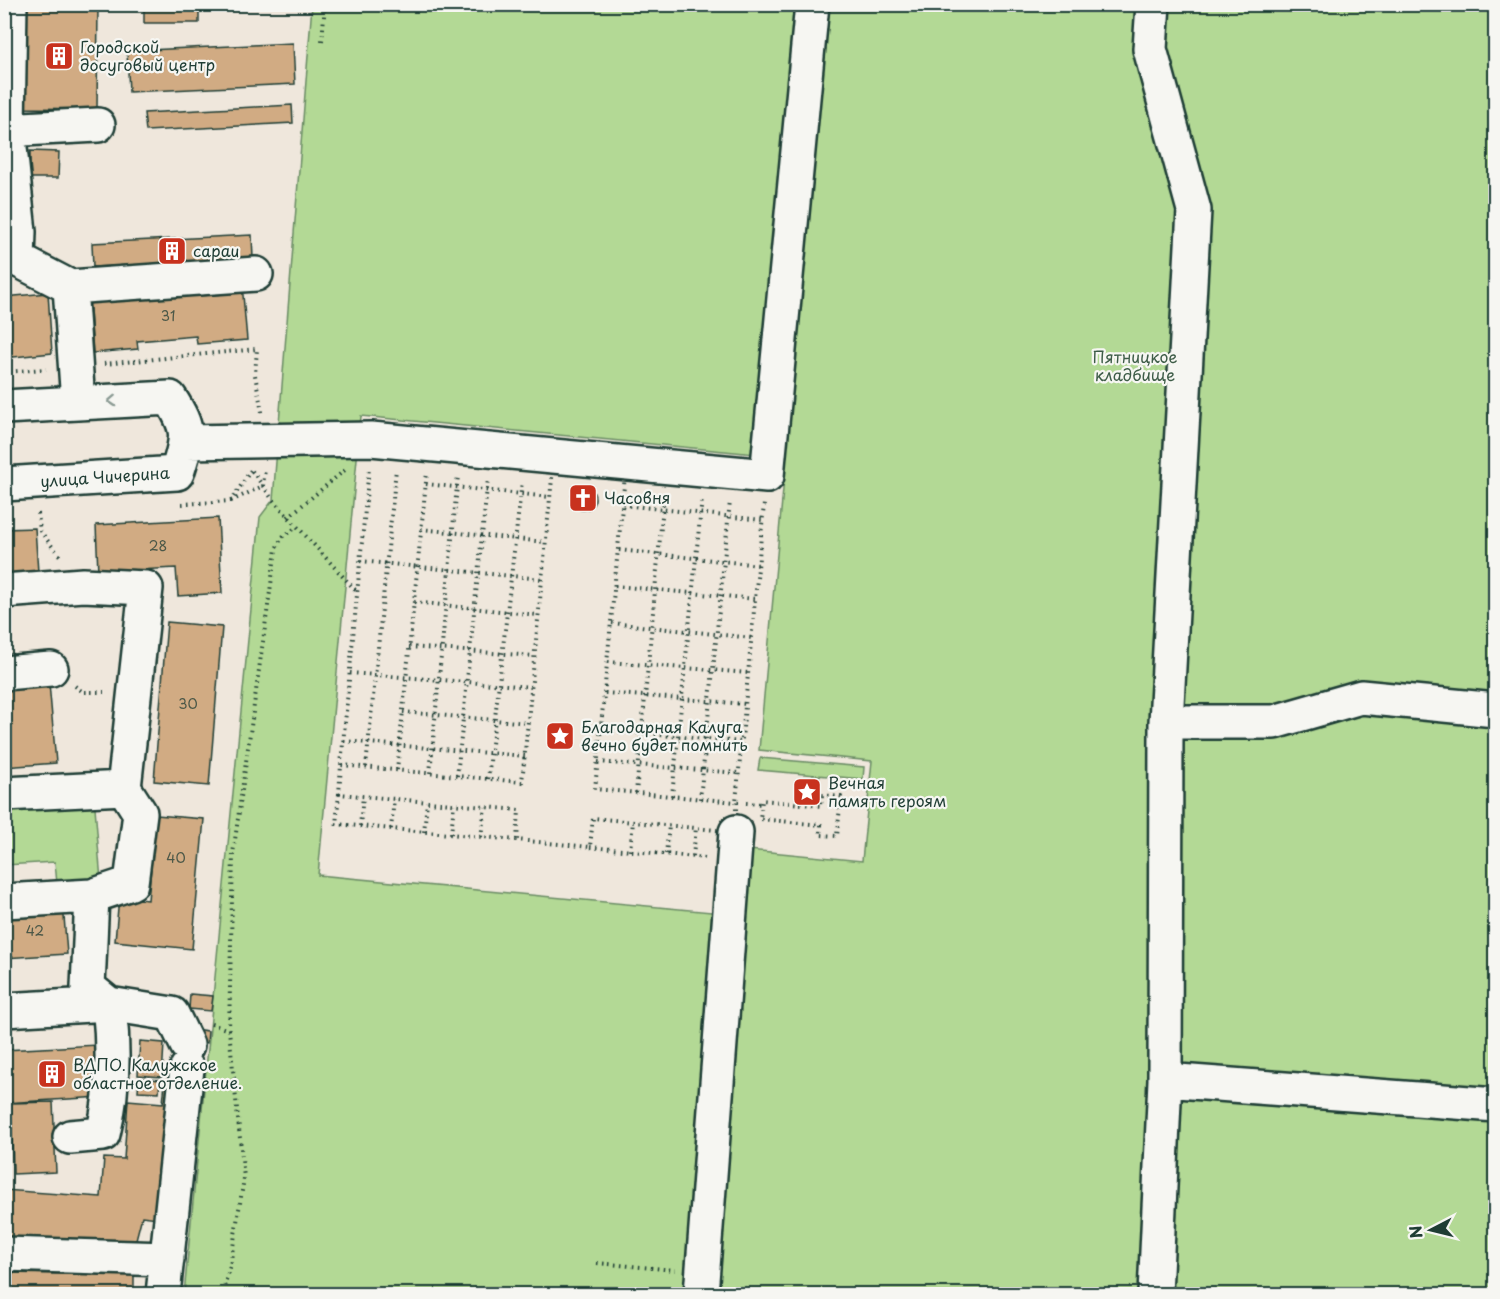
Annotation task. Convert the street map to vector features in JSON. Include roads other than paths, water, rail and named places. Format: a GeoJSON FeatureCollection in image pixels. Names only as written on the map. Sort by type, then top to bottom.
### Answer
{"type":"FeatureCollection","features":[{"type":"Feature","properties":{"kind":"street"},"geometry":{"type":"LineString","coordinates":[[10,4],[6,129],[19,232],[11,261],[70,287],[255,274]]}},
{"type":"Feature","properties":{"kind":"street"},"geometry":{"type":"LineString","coordinates":[[186,442],[420,446],[767,476],[812,4]]}},
{"type":"Feature","properties":{"kind":"street"},"geometry":{"type":"LineString","coordinates":[[1153,4],[1150,49],[1194,210],[1166,722],[1165,1080],[1155,1294]]}},
{"type":"Feature","properties":{"kind":"street"},"geometry":{"type":"LineString","coordinates":[[6,129],[98,125]]}},
{"type":"Feature","properties":{"kind":"street"},"geometry":{"type":"LineString","coordinates":[[70,287],[78,403]]}},
{"type":"Feature","properties":{"kind":"street","name":"улица Чичерина"},"geometry":{"type":"LineString","coordinates":[[4,407],[170,398],[185,422],[186,442],[177,473],[4,484]]}},
{"type":"Feature","properties":{"kind":"street"},"geometry":{"type":"LineString","coordinates":[[4,591],[83,585],[146,588],[124,789],[140,813],[131,883],[92,896],[4,901]]}},
{"type":"Feature","properties":{"kind":"street"},"geometry":{"type":"LineString","coordinates":[[4,673],[51,669]]}},
{"type":"Feature","properties":{"kind":"street"},"geometry":{"type":"LineString","coordinates":[[1166,722],[1274,722],[1361,697],[1496,710]]}},
{"type":"Feature","properties":{"kind":"street"},"geometry":{"type":"LineString","coordinates":[[4,794],[124,789]]}},
{"type":"Feature","properties":{"kind":"street"},"geometry":{"type":"LineString","coordinates":[[702,1284],[735,832]]}},
{"type":"Feature","properties":{"kind":"street"},"geometry":{"type":"LineString","coordinates":[[70,1137],[103,1134],[110,1108],[113,1041],[109,1004],[88,987],[92,896]]}},
{"type":"Feature","properties":{"kind":"street"},"geometry":{"type":"LineString","coordinates":[[4,1010],[109,1004],[172,1014],[187,1057],[163,1294]]}},
{"type":"Feature","properties":{"kind":"street"},"geometry":{"type":"LineString","coordinates":[[1165,1080],[1496,1105]]}},
{"type":"Feature","properties":{"kind":"street"},"geometry":{"type":"LineString","coordinates":[[4,1254],[167,1259]]}},
{"type":"Feature","properties":{"kind":"place","name":"Городской досуговый центр"},"geometry":{"type":"Point","coordinates":[59,56]}},
{"type":"Feature","properties":{"kind":"place","name":"сараи"},"geometry":{"type":"Point","coordinates":[172,251]}},
{"type":"Feature","properties":{"kind":"place","name":"Часовня"},"geometry":{"type":"Point","coordinates":[583,498]}},
{"type":"Feature","properties":{"kind":"place","name":"Благодарная Калуга вечно будет помнить"},"geometry":{"type":"Point","coordinates":[560,736]}},
{"type":"Feature","properties":{"kind":"place","name":"Вечная память героям"},"geometry":{"type":"Point","coordinates":[807,792]}},
{"type":"Feature","properties":{"kind":"place","name":"ВДПО. Калужское областное отделение."},"geometry":{"type":"Point","coordinates":[52,1074]}},
{"type":"Feature","properties":{"kind":"park label","name":"Пятницкое кладбище"},"geometry":{"type":"Point","coordinates":[1135,366]}}]}
